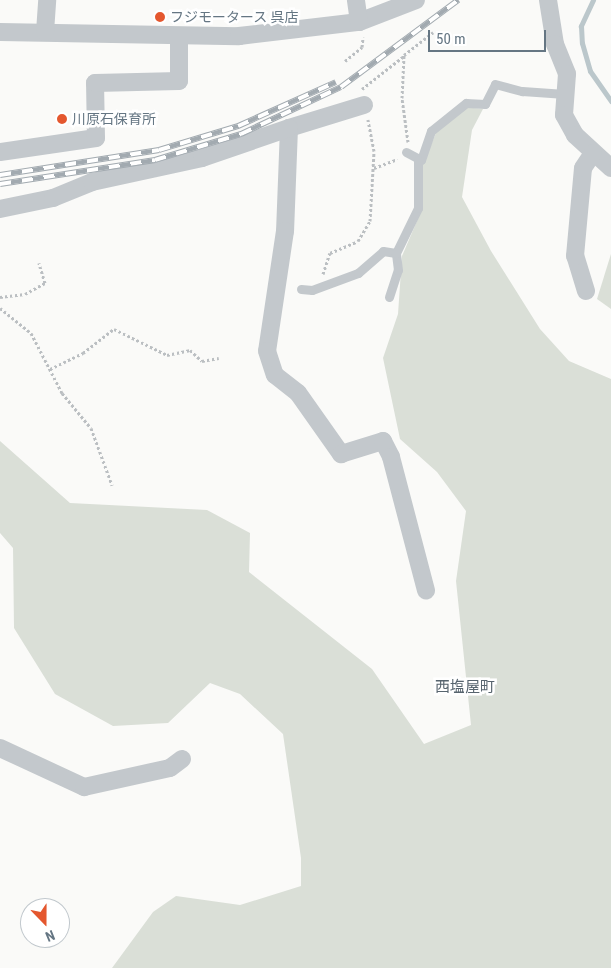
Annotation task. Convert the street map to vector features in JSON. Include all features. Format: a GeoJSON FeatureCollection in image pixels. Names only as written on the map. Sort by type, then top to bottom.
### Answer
{"type":"FeatureCollection","features":[{"type":"Feature","properties":{"kind":"street"},"geometry":{"type":"LineString","coordinates":[[45,32],[47,0]]}},
{"type":"Feature","properties":{"kind":"street"},"geometry":{"type":"LineString","coordinates":[[357,0],[359,22]]}},
{"type":"Feature","properties":{"kind":"street"},"geometry":{"type":"LineString","coordinates":[[0,32],[239,36],[359,22],[416,0]]}},
{"type":"Feature","properties":{"kind":"street"},"geometry":{"type":"LineString","coordinates":[[548,0],[556,44],[567,74],[564,115],[575,136],[611,168]]}},
{"type":"Feature","properties":{"kind":"street"},"geometry":{"type":"LineString","coordinates":[[0,152],[96,138],[94,83],[179,81],[179,36]]}},
{"type":"Feature","properties":{"kind":"street"},"geometry":{"type":"LineString","coordinates":[[0,209],[53,198],[92,182],[193,161],[289,128],[361,99]]}},
{"type":"Feature","properties":{"kind":"street"},"geometry":{"type":"LineString","coordinates":[[289,128],[286,231],[270,317],[270,367],[285,386],[298,393],[341,454],[383,441],[392,457],[426,590]]}},
{"type":"Feature","properties":{"kind":"street"},"geometry":{"type":"LineString","coordinates":[[586,291],[575,256],[582,168],[593,153]]}},
{"type":"Feature","properties":{"kind":"street"},"geometry":{"type":"LineString","coordinates":[[0,748],[84,787],[170,768],[182,759]]}},
{"type":"Feature","properties":{"kind":"lane"},"geometry":{"type":"LineString","coordinates":[[390,297],[398,270],[396,253],[418,208],[418,160],[427,151],[431,131],[466,103],[485,104],[492,85],[565,94]]}},
{"type":"Feature","properties":{"kind":"lane"},"geometry":{"type":"LineString","coordinates":[[406,152],[418,160]]}},
{"type":"Feature","properties":{"kind":"lane"},"geometry":{"type":"LineString","coordinates":[[301,289],[312,290],[358,273],[383,251],[396,253]]}},
{"type":"Feature","properties":{"kind":"path"},"geometry":{"type":"LineString","coordinates":[[345,61],[362,46],[359,22]]}},
{"type":"Feature","properties":{"kind":"path"},"geometry":{"type":"LineString","coordinates":[[301,289],[322,280],[330,254],[346,250],[364,234],[370,221],[374,168],[361,99],[404,56],[433,32]]}},
{"type":"Feature","properties":{"kind":"path"},"geometry":{"type":"LineString","coordinates":[[374,168],[406,152],[404,56]]}},
{"type":"Feature","properties":{"kind":"path"},"geometry":{"type":"LineString","coordinates":[[0,297],[25,294],[45,283],[39,263]]}},
{"type":"Feature","properties":{"kind":"path"},"geometry":{"type":"LineString","coordinates":[[0,308],[31,333],[62,393],[91,428],[112,485]]}},
{"type":"Feature","properties":{"kind":"path"},"geometry":{"type":"LineString","coordinates":[[50,368],[83,353],[114,329],[167,355],[190,350],[202,361],[218,358]]}},
{"type":"Feature","properties":{"kind":"shaded area"},"geometry":{"type":"Polygon","coordinates":[[[465,107],[483,109],[472,130],[462,197],[491,251],[540,329],[569,361],[611,379],[611,968],[112,968],[153,912],[176,896],[240,905],[301,886],[301,858],[283,734],[240,694],[210,683],[168,723],[113,726],[55,694],[14,628],[13,548],[0,533],[0,441],[70,503],[207,510],[250,533],[249,572],[372,669],[424,744],[471,725],[456,581],[466,511],[437,472],[400,439],[383,358],[398,314],[402,256],[423,207],[423,186],[418,180],[421,169],[436,133],[465,107]]]}},
{"type":"Feature","properties":{"kind":"shaded area"},"geometry":{"type":"Polygon","coordinates":[[[611,254],[611,309],[597,299],[611,254]]]}},
{"type":"Feature","properties":{"kind":"waterway"},"geometry":{"type":"LineString","coordinates":[[593,0],[581,26],[582,43],[590,71],[611,101]]}},
{"type":"Feature","properties":{"kind":"railway"},"geometry":{"type":"LineString","coordinates":[[0,184],[155,160],[241,134],[341,87],[458,0]]}},
{"type":"Feature","properties":{"kind":"railway"},"geometry":{"type":"LineString","coordinates":[[0,175],[159,150],[238,126],[336,82]]}},
{"type":"Feature","properties":{"kind":"place","name":"フジモータース 呉店"},"geometry":{"type":"Point","coordinates":[160,17]}},
{"type":"Feature","properties":{"kind":"place","name":"川原石保育所"},"geometry":{"type":"Point","coordinates":[62,119]}},
{"type":"Feature","properties":{"kind":"district","name":"西塩屋町"},"geometry":{"type":"Point","coordinates":[465,688]}}]}
